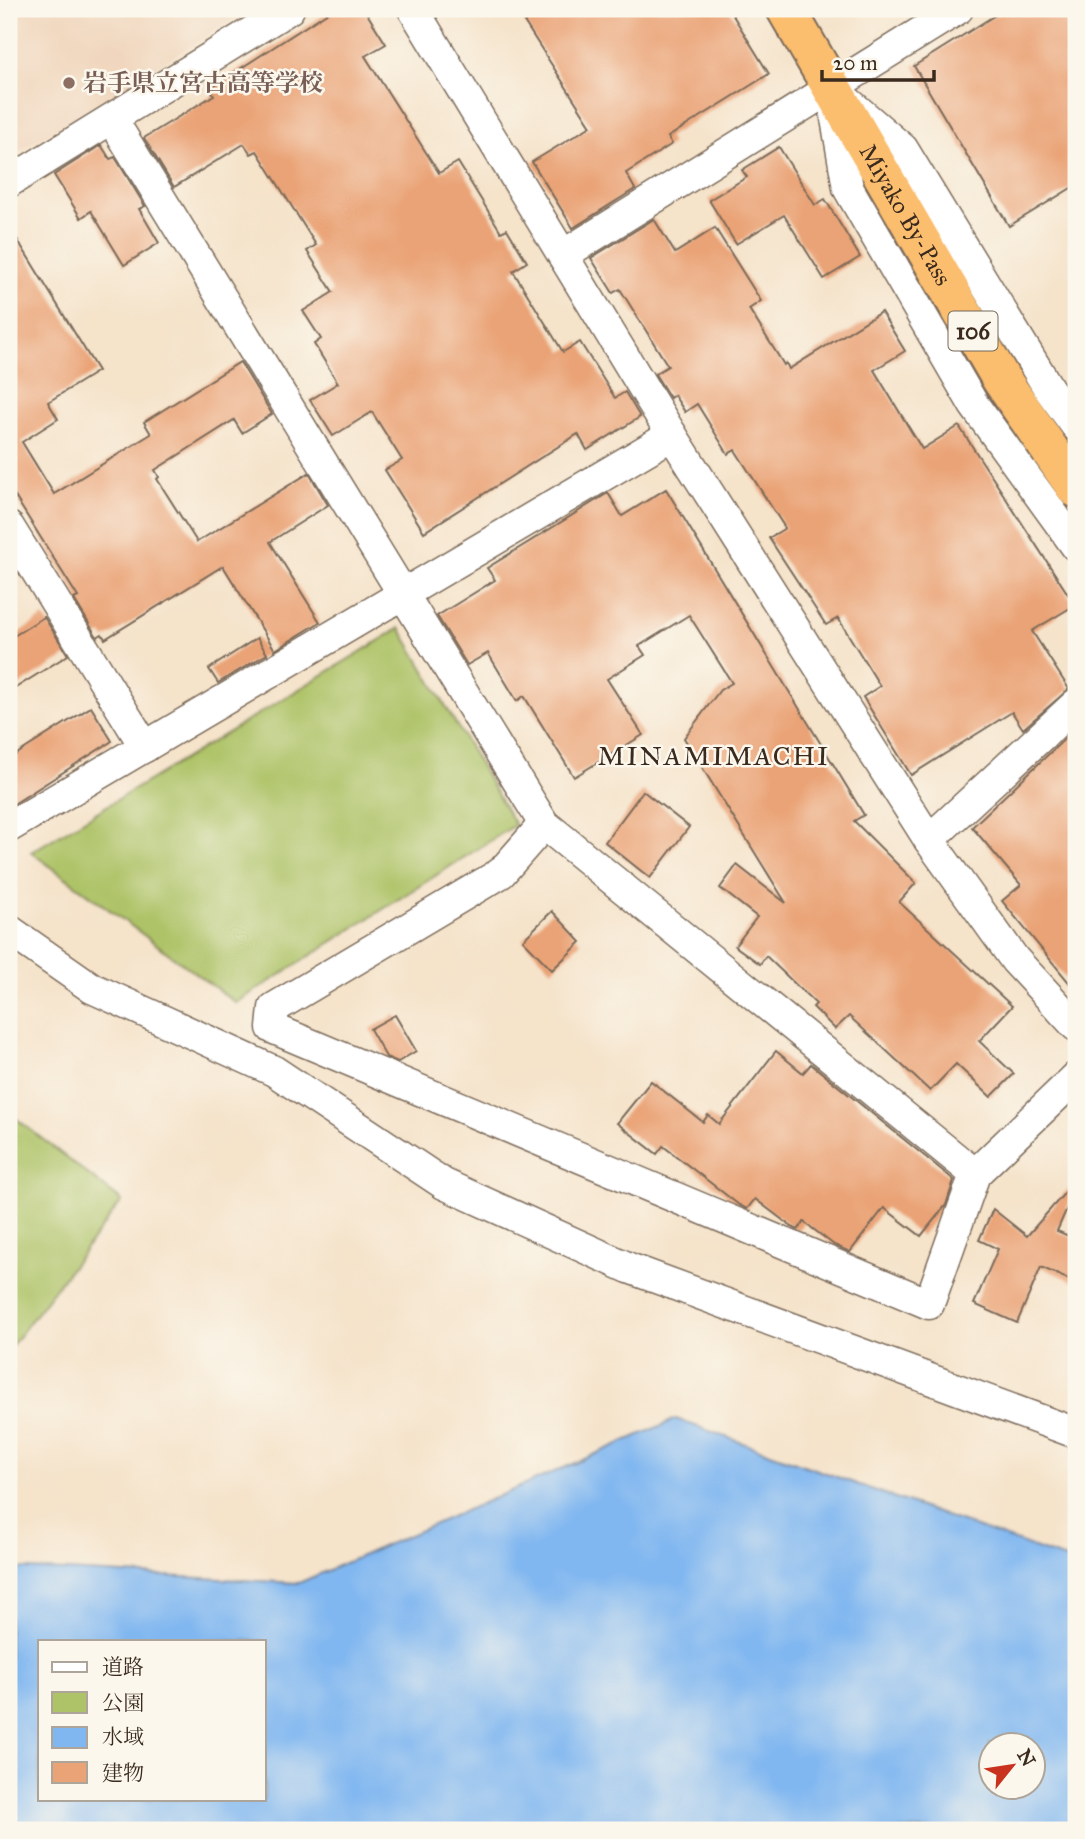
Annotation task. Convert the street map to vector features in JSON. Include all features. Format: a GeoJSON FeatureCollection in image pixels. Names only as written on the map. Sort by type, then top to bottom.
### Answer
{"type":"FeatureCollection","features":[{"type":"Feature","properties":{"kind":"highway","name":"Miyako By-Pass"},"geometry":{"type":"LineString","coordinates":[[786,9],[1001,379],[1076,488]]}},
{"type":"Feature","properties":{"kind":"street"},"geometry":{"type":"LineString","coordinates":[[9,183],[289,9]]}},
{"type":"Feature","properties":{"kind":"street"},"geometry":{"type":"LineString","coordinates":[[413,9],[672,435],[929,840],[1015,960],[1076,1026]]}},
{"type":"Feature","properties":{"kind":"street"},"geometry":{"type":"LineString","coordinates":[[563,255],[958,9]]}},
{"type":"Feature","properties":{"kind":"street"},"geometry":{"type":"LineString","coordinates":[[831,87],[903,149],[1049,389],[1076,426]]}},
{"type":"Feature","properties":{"kind":"street"},"geometry":{"type":"LineString","coordinates":[[831,87],[848,188],[974,405],[1076,546]]}},
{"type":"Feature","properties":{"kind":"street"},"geometry":{"type":"LineString","coordinates":[[112,119],[544,824],[975,1174]]}},
{"type":"Feature","properties":{"kind":"street"},"geometry":{"type":"LineString","coordinates":[[9,827],[672,435]]}},
{"type":"Feature","properties":{"kind":"street"},"geometry":{"type":"LineString","coordinates":[[9,527],[145,747]]}},
{"type":"Feature","properties":{"kind":"street"},"geometry":{"type":"LineString","coordinates":[[929,840],[1076,704]]}},
{"type":"Feature","properties":{"kind":"street"},"geometry":{"type":"LineString","coordinates":[[544,824],[500,873],[274,1008],[272,1028],[929,1304],[975,1174],[1076,1077]]}},
{"type":"Feature","properties":{"kind":"street"},"geometry":{"type":"LineString","coordinates":[[9,930],[92,988],[274,1071],[444,1184],[629,1268],[1076,1433]]}},
{"type":"Feature","properties":{"kind":"shaded area","name":"岩手県立宮古高等学校"},"geometry":{"type":"Polygon","coordinates":[[[9,9],[251,9],[9,158],[9,9]]]}},
{"type":"Feature","properties":{"kind":"green space"},"geometry":{"type":"Polygon","coordinates":[[[400,628],[515,825],[236,1003],[31,852],[400,628]]]}},
{"type":"Feature","properties":{"kind":"green space"},"geometry":{"type":"Polygon","coordinates":[[[9,1113],[122,1201],[9,1349],[9,1113]]]}},
{"type":"Feature","properties":{"kind":"water"},"geometry":{"type":"Polygon","coordinates":[[[676,1419],[1076,1563],[1076,1830],[9,1830],[9,1568],[299,1583],[676,1419]]]}},
{"type":"Feature","properties":{"kind":"building"},"geometry":{"type":"Polygon","coordinates":[[[333,9],[364,9],[386,44],[365,56],[439,173],[458,162],[501,232],[507,229],[527,262],[513,271],[563,352],[580,342],[615,398],[625,392],[640,417],[587,450],[578,434],[424,532],[385,470],[402,460],[372,412],[333,436],[310,400],[338,383],[314,344],[321,339],[303,311],[333,292],[307,251],[316,245],[257,151],[251,154],[244,144],[174,187],[144,138],[214,95],[210,88],[333,9]]]}},
{"type":"Feature","properties":{"kind":"building"},"geometry":{"type":"Polygon","coordinates":[[[516,9],[729,9],[769,74],[668,137],[672,144],[626,173],[635,189],[573,228],[532,162],[591,126],[516,9]]]}},
{"type":"Feature","properties":{"kind":"building"},"geometry":{"type":"Polygon","coordinates":[[[1005,9],[1076,9],[1076,185],[1009,226],[914,66],[1005,9]]]}},
{"type":"Feature","properties":{"kind":"building"},"geometry":{"type":"Polygon","coordinates":[[[101,145],[110,159],[115,157],[145,206],[139,209],[159,243],[124,265],[91,211],[81,218],[54,175],[101,145]]]}},
{"type":"Feature","properties":{"kind":"building"},"geometry":{"type":"Polygon","coordinates":[[[779,147],[815,205],[825,199],[860,257],[824,279],[784,215],[736,244],[709,200],[747,177],[742,170],[779,147]]]}},
{"type":"Feature","properties":{"kind":"building"},"geometry":{"type":"Polygon","coordinates":[[[654,219],[675,253],[715,228],[761,301],[749,309],[789,369],[881,312],[905,351],[874,370],[922,449],[959,426],[1075,605],[1032,631],[1069,689],[1023,729],[1012,712],[911,775],[863,697],[880,686],[838,618],[826,625],[769,538],[785,528],[735,450],[728,454],[697,404],[685,412],[674,395],[670,398],[655,374],[668,366],[620,289],[613,293],[591,258],[654,219]]]}},
{"type":"Feature","properties":{"kind":"building"},"geometry":{"type":"Polygon","coordinates":[[[9,226],[98,371],[48,402],[58,419],[22,442],[54,494],[151,434],[144,422],[240,362],[272,414],[242,433],[234,420],[155,470],[159,477],[157,479],[197,542],[309,473],[328,505],[270,542],[320,622],[275,650],[223,566],[105,639],[102,634],[97,637],[74,599],[78,597],[9,487],[9,226]]]}},
{"type":"Feature","properties":{"kind":"building"},"geometry":{"type":"Polygon","coordinates":[[[666,489],[864,815],[854,821],[916,883],[899,902],[1012,1006],[979,1041],[1014,1074],[991,1097],[956,1064],[930,1091],[849,1016],[835,1029],[813,1007],[816,1004],[766,956],[760,964],[735,946],[757,917],[720,888],[737,865],[786,903],[684,738],[720,690],[732,683],[689,615],[639,646],[645,655],[607,679],[643,735],[574,777],[524,696],[517,701],[488,653],[467,665],[437,616],[495,580],[487,568],[608,493],[622,516],[666,489]]]}},
{"type":"Feature","properties":{"kind":"building"},"geometry":{"type":"Polygon","coordinates":[[[44,617],[68,655],[9,692],[9,639],[44,617]]]}},
{"type":"Feature","properties":{"kind":"building"},"geometry":{"type":"Polygon","coordinates":[[[257,638],[267,654],[218,683],[209,669],[257,638]]]}},
{"type":"Feature","properties":{"kind":"building"},"geometry":{"type":"Polygon","coordinates":[[[91,707],[112,741],[9,807],[9,759],[91,707]]]}},
{"type":"Feature","properties":{"kind":"building"},"geometry":{"type":"Polygon","coordinates":[[[1076,728],[1076,991],[1002,901],[1021,885],[972,827],[1076,728]]]}},
{"type":"Feature","properties":{"kind":"building"},"geometry":{"type":"Polygon","coordinates":[[[643,791],[689,827],[650,878],[605,842],[643,791]]]}},
{"type":"Feature","properties":{"kind":"building"},"geometry":{"type":"Polygon","coordinates":[[[552,911],[581,942],[552,970],[523,940],[552,911]]]}},
{"type":"Feature","properties":{"kind":"building"},"geometry":{"type":"Polygon","coordinates":[[[395,1015],[416,1051],[398,1062],[386,1057],[370,1029],[395,1015]]]}},
{"type":"Feature","properties":{"kind":"building"},"geometry":{"type":"Polygon","coordinates":[[[776,1051],[803,1073],[811,1064],[954,1180],[946,1205],[921,1236],[884,1208],[850,1252],[834,1245],[804,1222],[798,1230],[792,1227],[755,1199],[747,1209],[739,1205],[663,1146],[657,1154],[617,1123],[651,1081],[703,1122],[708,1115],[719,1124],[776,1051]]]}},
{"type":"Feature","properties":{"kind":"building"},"geometry":{"type":"Polygon","coordinates":[[[1068,1189],[1074,1192],[1057,1231],[1076,1239],[1076,1283],[1041,1267],[1017,1323],[974,1304],[998,1249],[979,1240],[993,1209],[1027,1236],[1068,1189]]]}},
{"type":"Feature","properties":{"kind":"place","name":"岩手県立宮古高等学校"},"geometry":{"type":"Point","coordinates":[69,83]}},
{"type":"Feature","properties":{"kind":"district","name":"MINAMIMACHI"},"geometry":{"type":"Point","coordinates":[714,756]}}]}
